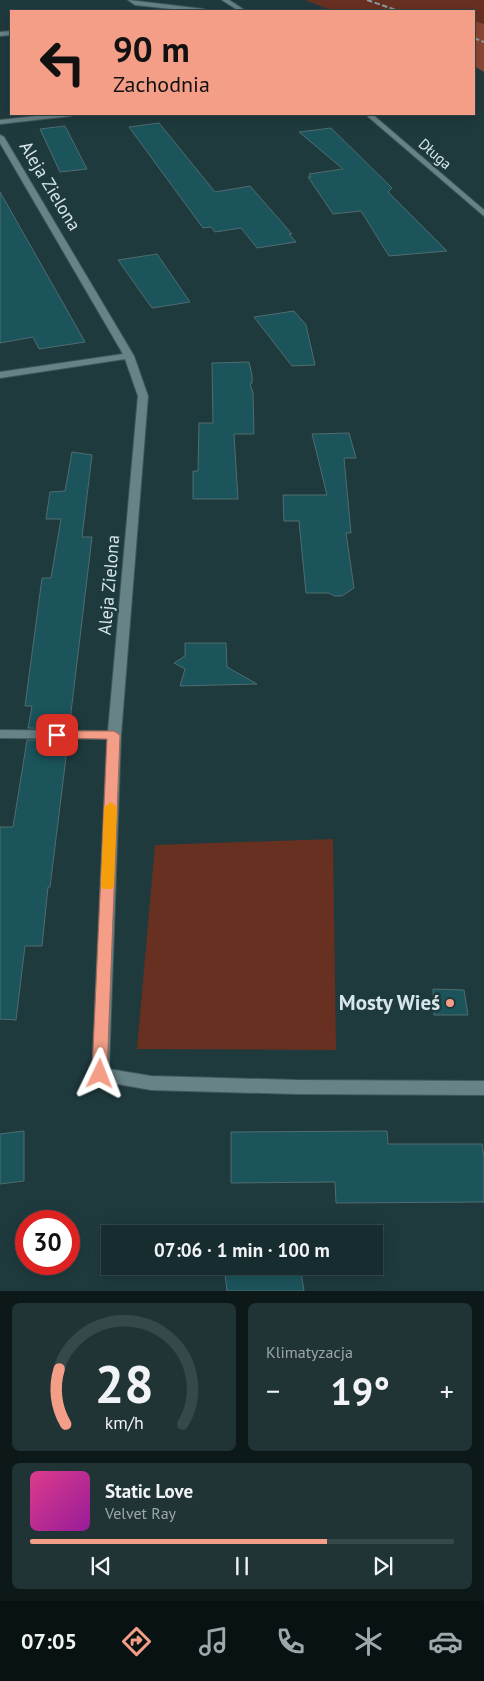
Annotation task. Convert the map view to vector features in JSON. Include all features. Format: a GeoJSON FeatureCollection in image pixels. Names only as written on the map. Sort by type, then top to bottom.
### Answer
{"type":"FeatureCollection","features":[{"type":"Feature","properties":{"kind":"street"},"geometry":{"type":"LineString","coordinates":[[131,0],[135,3],[185,10]]}},
{"type":"Feature","properties":{"kind":"street"},"geometry":{"type":"LineString","coordinates":[[224,0],[241,10]]}},
{"type":"Feature","properties":{"kind":"street"},"geometry":{"type":"LineString","coordinates":[[0,122],[62,115]]}},
{"type":"Feature","properties":{"kind":"street","name":"Długa"},"geometry":{"type":"LineString","coordinates":[[369,115],[484,214]]}},
{"type":"Feature","properties":{"kind":"street","name":"Aleja Zielona"},"geometry":{"type":"LineString","coordinates":[[0,137],[129,356],[143,396],[114,735],[100,1074],[161,1083],[296,1087],[484,1088]]}},
{"type":"Feature","properties":{"kind":"street"},"geometry":{"type":"LineString","coordinates":[[0,376],[129,356]]}},
{"type":"Feature","properties":{"kind":"street"},"geometry":{"type":"LineString","coordinates":[[0,734],[114,735]]}},
{"type":"Feature","properties":{"kind":"shaded area"},"geometry":{"type":"Polygon","coordinates":[[[305,0],[484,0],[484,24],[475,21],[475,10],[330,10],[305,0]]]}},
{"type":"Feature","properties":{"kind":"shaded area"},"geometry":{"type":"Polygon","coordinates":[[[475,21],[484,24],[484,72],[475,67],[475,21]]]}},
{"type":"Feature","properties":{"kind":"shaded area"},"geometry":{"type":"Polygon","coordinates":[[[333,839],[336,1050],[137,1049],[155,845],[333,839]]]}},
{"type":"Feature","properties":{"kind":"building"},"geometry":{"type":"Polygon","coordinates":[[[159,123],[215,192],[250,186],[292,234],[289,234],[296,242],[257,248],[241,228],[215,232],[211,227],[203,228],[129,127],[159,123]]]}},
{"type":"Feature","properties":{"kind":"building"},"geometry":{"type":"Polygon","coordinates":[[[65,126],[87,169],[60,172],[40,129],[65,126]]]}},
{"type":"Feature","properties":{"kind":"building"},"geometry":{"type":"Polygon","coordinates":[[[331,128],[392,188],[388,192],[447,251],[389,256],[361,211],[333,214],[308,177],[311,177],[309,174],[343,169],[299,132],[331,128]]]}},
{"type":"Feature","properties":{"kind":"building"},"geometry":{"type":"Polygon","coordinates":[[[0,192],[85,342],[39,349],[33,337],[0,343],[0,192]]]}},
{"type":"Feature","properties":{"kind":"building"},"geometry":{"type":"Polygon","coordinates":[[[157,254],[190,302],[152,308],[118,260],[157,254]]]}},
{"type":"Feature","properties":{"kind":"building"},"geometry":{"type":"Polygon","coordinates":[[[294,311],[306,325],[315,365],[292,366],[254,317],[294,311]]]}},
{"type":"Feature","properties":{"kind":"building"},"geometry":{"type":"Polygon","coordinates":[[[249,362],[252,375],[252,383],[250,384],[253,393],[254,434],[234,434],[238,499],[193,499],[193,471],[198,471],[199,423],[213,423],[212,363],[249,362]]]}},
{"type":"Feature","properties":{"kind":"building"},"geometry":{"type":"Polygon","coordinates":[[[349,433],[356,458],[344,458],[351,533],[346,533],[354,588],[342,596],[334,596],[329,593],[306,593],[299,521],[284,521],[283,495],[327,495],[312,434],[349,433]]]}},
{"type":"Feature","properties":{"kind":"building"},"geometry":{"type":"Polygon","coordinates":[[[72,452],[92,455],[82,537],[92,537],[69,729],[28,728],[32,706],[25,706],[42,578],[51,578],[61,519],[46,519],[50,492],[65,491],[72,452]]]}},
{"type":"Feature","properties":{"kind":"building"},"geometry":{"type":"Polygon","coordinates":[[[185,643],[226,643],[227,667],[257,684],[180,686],[185,669],[174,663],[185,656],[185,643]]]}},
{"type":"Feature","properties":{"kind":"building"},"geometry":{"type":"Polygon","coordinates":[[[27,740],[68,741],[42,946],[25,946],[16,1020],[0,1019],[0,827],[13,827],[27,740]]]}},
{"type":"Feature","properties":{"kind":"building","name":"Mosty Wieś"},"geometry":{"type":"Polygon","coordinates":[[[433,989],[464,990],[468,1015],[434,1015],[433,989]]]}},
{"type":"Feature","properties":{"kind":"building"},"geometry":{"type":"Polygon","coordinates":[[[24,1131],[24,1181],[0,1184],[0,1134],[24,1131]]]}},
{"type":"Feature","properties":{"kind":"building"},"geometry":{"type":"Polygon","coordinates":[[[387,1131],[388,1144],[482,1144],[484,1157],[484,1202],[336,1203],[335,1182],[231,1183],[231,1132],[387,1131]]]}},
{"type":"Feature","properties":{"kind":"building"},"geometry":{"type":"Polygon","coordinates":[[[225,1275],[301,1275],[304,1291],[227,1291],[225,1275]]]}},
{"type":"Feature","properties":{"kind":"railway"},"geometry":{"type":"LineString","coordinates":[[367,0],[396,10]]}},
{"type":"Feature","properties":{"kind":"railway"},"geometry":{"type":"LineString","coordinates":[[475,38],[484,42]]}},
{"type":"Feature","properties":{"kind":"slow traffic"},"geometry":{"type":"LineString","coordinates":[[107,886],[111,807]]}},
{"type":"Feature","properties":{"kind":"place","name":"Mosty Wieś"},"geometry":{"type":"Point","coordinates":[450,1003]}},
{"type":"Feature","properties":{"kind":"route"},"geometry":{"type":"LineString","coordinates":[[57,735],[114,735],[100,1074]]}}]}
